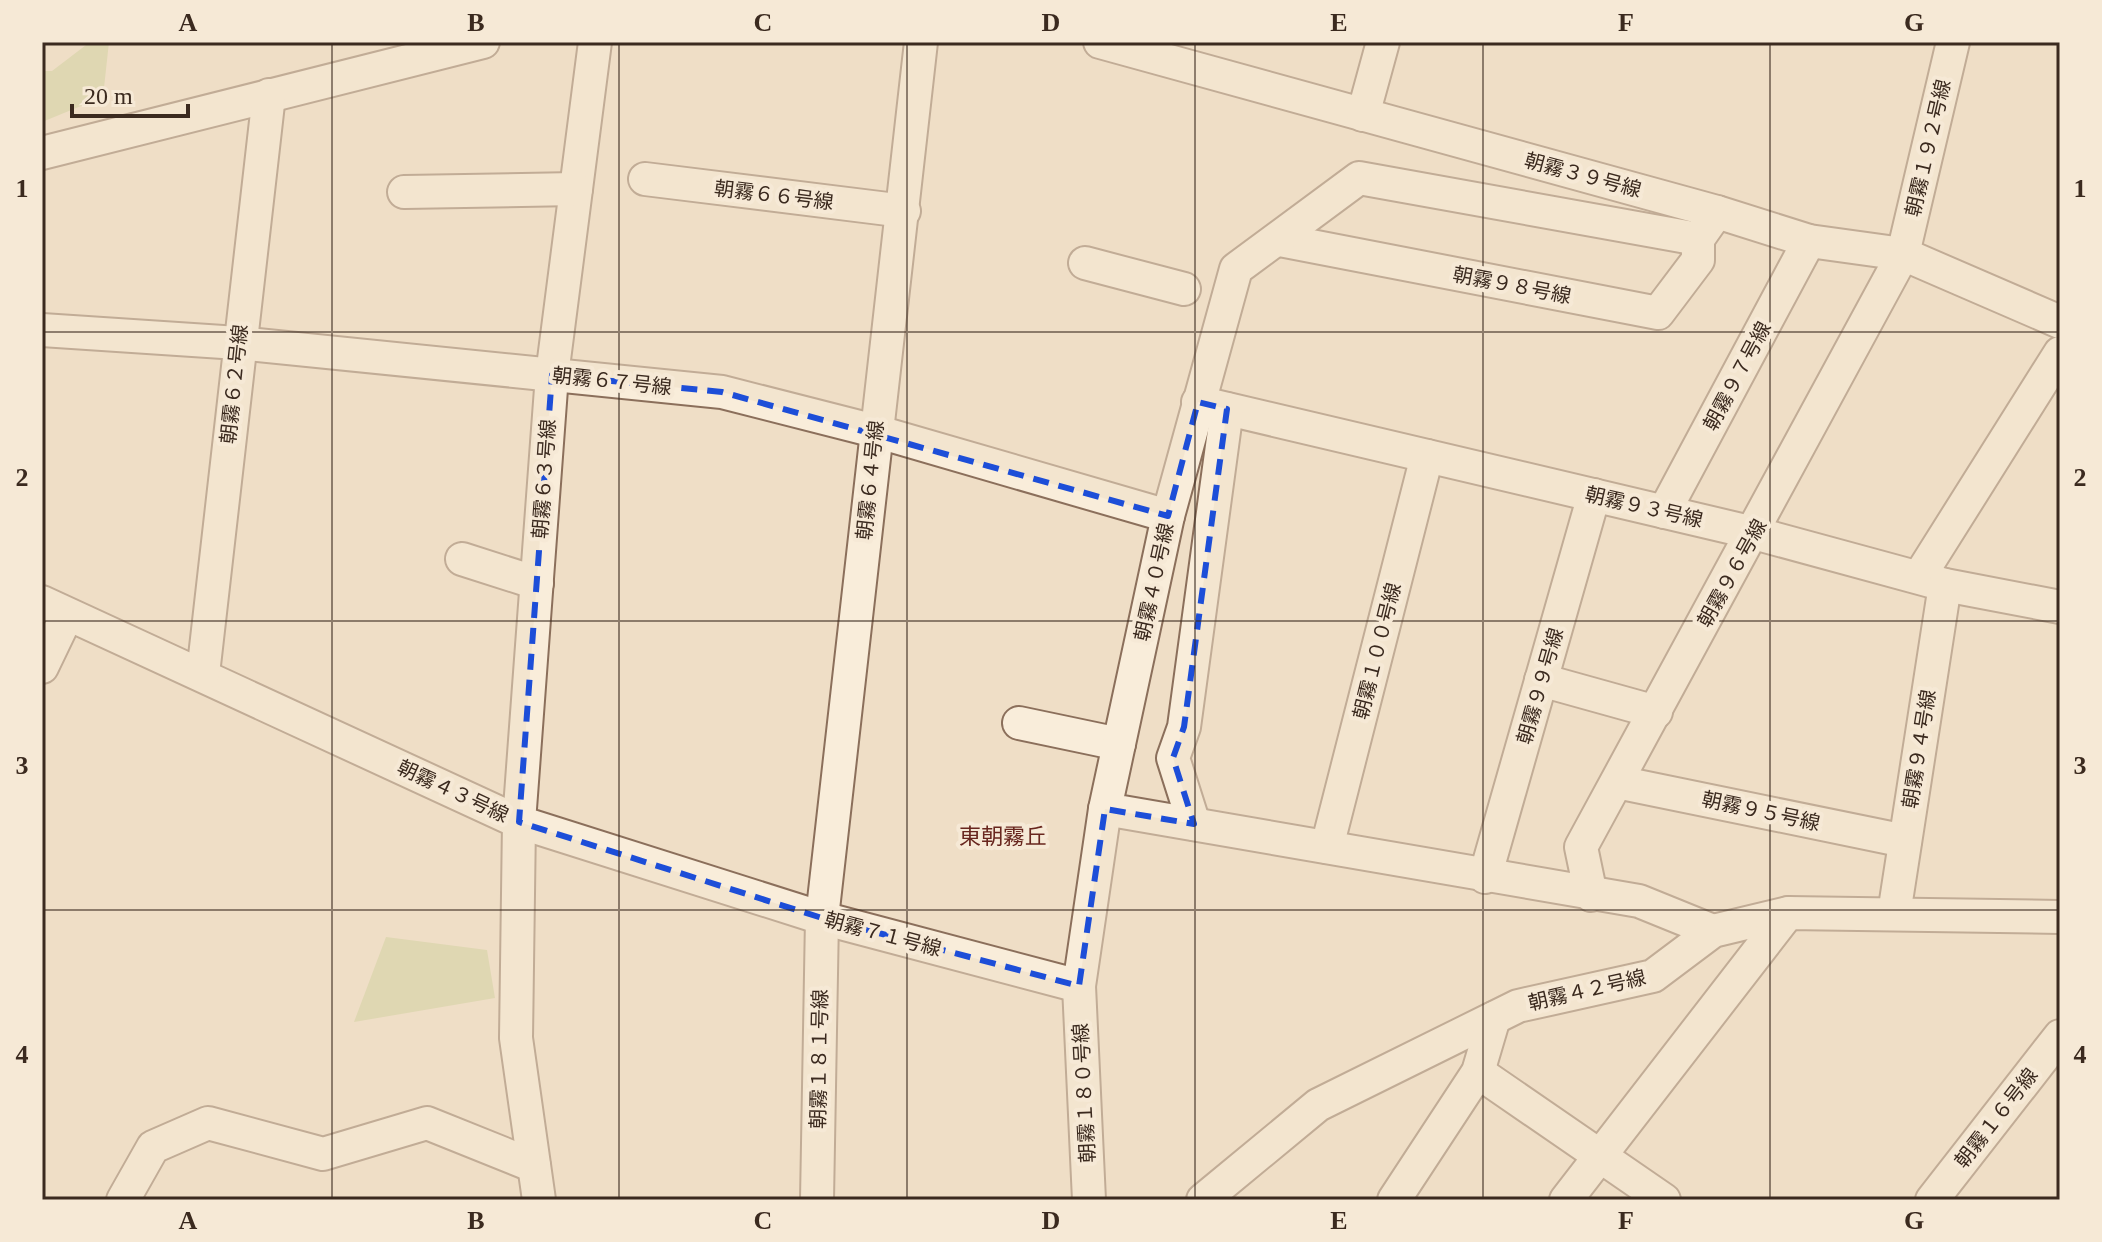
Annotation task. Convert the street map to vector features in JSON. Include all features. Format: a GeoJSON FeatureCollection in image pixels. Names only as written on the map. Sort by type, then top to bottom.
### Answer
{"type":"FeatureCollection","features":[{"type":"Feature","properties":{"kind":"street"},"geometry":{"type":"LineString","coordinates":[[43,154],[483,42]]}},
{"type":"Feature","properties":{"kind":"street","name":"朝霧６３号線"},"geometry":{"type":"LineString","coordinates":[[519,822],[552,375],[595,42]]}},
{"type":"Feature","properties":{"kind":"street","name":"朝霧６４号線"},"geometry":{"type":"LineString","coordinates":[[822,918],[921,42]]}},
{"type":"Feature","properties":{"kind":"street","name":"朝霧３９号線"},"geometry":{"type":"LineString","coordinates":[[1100,42],[1154,50],[1363,115],[1717,212],[1809,241],[1903,254],[2060,322]]}},
{"type":"Feature","properties":{"kind":"street"},"geometry":{"type":"LineString","coordinates":[[1363,115],[1383,42]]}},
{"type":"Feature","properties":{"kind":"street","name":"朝霧１９２号線"},"geometry":{"type":"LineString","coordinates":[[1903,254],[1953,42]]}},
{"type":"Feature","properties":{"kind":"street","name":"朝霧６２号線"},"geometry":{"type":"LineString","coordinates":[[203,674],[238,343],[269,95]]}},
{"type":"Feature","properties":{"kind":"street","name":"朝霧４０号線"},"geometry":{"type":"LineString","coordinates":[[1105,809],[1168,516],[1213,406],[1236,269],[1280,240],[1359,178],[1698,239]]}},
{"type":"Feature","properties":{"kind":"street","name":"朝霧６６号線"},"geometry":{"type":"LineString","coordinates":[[645,179],[904,211]]}},
{"type":"Feature","properties":{"kind":"street"},"geometry":{"type":"LineString","coordinates":[[404,192],[576,189]]}},
{"type":"Feature","properties":{"kind":"street"},"geometry":{"type":"LineString","coordinates":[[1698,239],[1717,212]]}},
{"type":"Feature","properties":{"kind":"street","name":"朝霧９８号線"},"geometry":{"type":"LineString","coordinates":[[1280,240],[1658,313],[1698,260],[1698,239]]}},
{"type":"Feature","properties":{"kind":"street","name":"朝霧９７号線"},"geometry":{"type":"LineString","coordinates":[[1664,512],[1809,241]]}},
{"type":"Feature","properties":{"kind":"street","name":"朝霧９６号線"},"geometry":{"type":"LineString","coordinates":[[1591,895],[1581,847],[1903,254]]}},
{"type":"Feature","properties":{"kind":"street"},"geometry":{"type":"LineString","coordinates":[[1085,263],[1184,289]]}},
{"type":"Feature","properties":{"kind":"street","name":"朝霧６７号線"},"geometry":{"type":"LineString","coordinates":[[42,330],[238,343],[722,392],[875,431],[1168,516]]}},
{"type":"Feature","properties":{"kind":"street","name":"朝霧９４号線"},"geometry":{"type":"LineString","coordinates":[[1894,914],[1905,841],[1932,581],[2060,353]]}},
{"type":"Feature","properties":{"kind":"street"},"geometry":{"type":"LineString","coordinates":[[1194,824],[1173,758],[1184,727],[1213,406]]}},
{"type":"Feature","properties":{"kind":"street","name":"朝霧９３号線"},"geometry":{"type":"LineString","coordinates":[[1213,406],[1754,533],[1932,581],[2060,607]]}},
{"type":"Feature","properties":{"kind":"street","name":"朝霧１００号線"},"geometry":{"type":"LineString","coordinates":[[1327,847],[1427,456]]}},
{"type":"Feature","properties":{"kind":"street","name":"朝霧９９号線"},"geometry":{"type":"LineString","coordinates":[[1485,877],[1594,495]]}},
{"type":"Feature","properties":{"kind":"street"},"geometry":{"type":"LineString","coordinates":[[462,559],[537,583]]}},
{"type":"Feature","properties":{"kind":"street"},"geometry":{"type":"LineString","coordinates":[[42,667],[55,609]]}},
{"type":"Feature","properties":{"kind":"street","name":"朝霧４３号線"},"geometry":{"type":"LineString","coordinates":[[55,609],[203,674],[519,822],[516,1038],[539,1200]]}},
{"type":"Feature","properties":{"kind":"street"},"geometry":{"type":"LineString","coordinates":[[1541,680],[1656,712]]}},
{"type":"Feature","properties":{"kind":"street"},"geometry":{"type":"LineString","coordinates":[[1019,723],[1119,744]]}},
{"type":"Feature","properties":{"kind":"street","name":"朝霧９５号線"},"geometry":{"type":"LineString","coordinates":[[1617,782],[1905,841]]}},
{"type":"Feature","properties":{"kind":"street"},"geometry":{"type":"LineString","coordinates":[[1079,986],[1105,809],[1485,877],[1639,901],[1713,931]]}},
{"type":"Feature","properties":{"kind":"street","name":"朝霧７１号線"},"geometry":{"type":"LineString","coordinates":[[519,822],[822,918],[1079,986]]}},
{"type":"Feature","properties":{"kind":"street","name":"朝霧４２号線"},"geometry":{"type":"LineString","coordinates":[[1203,1200],[1318,1105],[1518,1006],[1653,976],[1713,931],[1788,913],[2057,912]]}},
{"type":"Feature","properties":{"kind":"street"},"geometry":{"type":"LineString","coordinates":[[1566,1200],[1788,913]]}},
{"type":"Feature","properties":{"kind":"street","name":"朝霧１８１号線"},"geometry":{"type":"LineString","coordinates":[[817,1200],[822,918]]}},
{"type":"Feature","properties":{"kind":"street","name":"朝霧１８０号線"},"geometry":{"type":"LineString","coordinates":[[1079,986],[1089,1200]]}},
{"type":"Feature","properties":{"kind":"street"},"geometry":{"type":"LineString","coordinates":[[1394,1200],[1478,1072],[1494,1018]]}},
{"type":"Feature","properties":{"kind":"street","name":"朝霧１６号線"},"geometry":{"type":"LineString","coordinates":[[1932,1200],[2060,1036]]}},
{"type":"Feature","properties":{"kind":"street"},"geometry":{"type":"LineString","coordinates":[[1478,1072],[1664,1200]]}},
{"type":"Feature","properties":{"kind":"street"},"geometry":{"type":"LineString","coordinates":[[123,1200],[153,1147],[208,1123],[323,1154],[427,1123],[534,1166]]}},
{"type":"Feature","properties":{"kind":"highlighted area"},"geometry":{"type":"Polygon","coordinates":[[[552,375],[722,392],[1168,516],[1198,402],[1227,409],[1184,727],[1173,758],[1194,824],[1105,809],[1079,986],[822,918],[519,822],[552,375]]]}},
{"type":"Feature","properties":{"kind":"green space"},"geometry":{"type":"Polygon","coordinates":[[[90,42],[109,42],[103,97],[42,122],[42,71],[52,71],[90,42]]]}},
{"type":"Feature","properties":{"kind":"green space"},"geometry":{"type":"Polygon","coordinates":[[[386,937],[487,950],[495,998],[354,1022],[386,937]]]}},
{"type":"Feature","properties":{"kind":"district","name":"東朝霧丘"},"geometry":{"type":"Point","coordinates":[1003,836]}}]}
